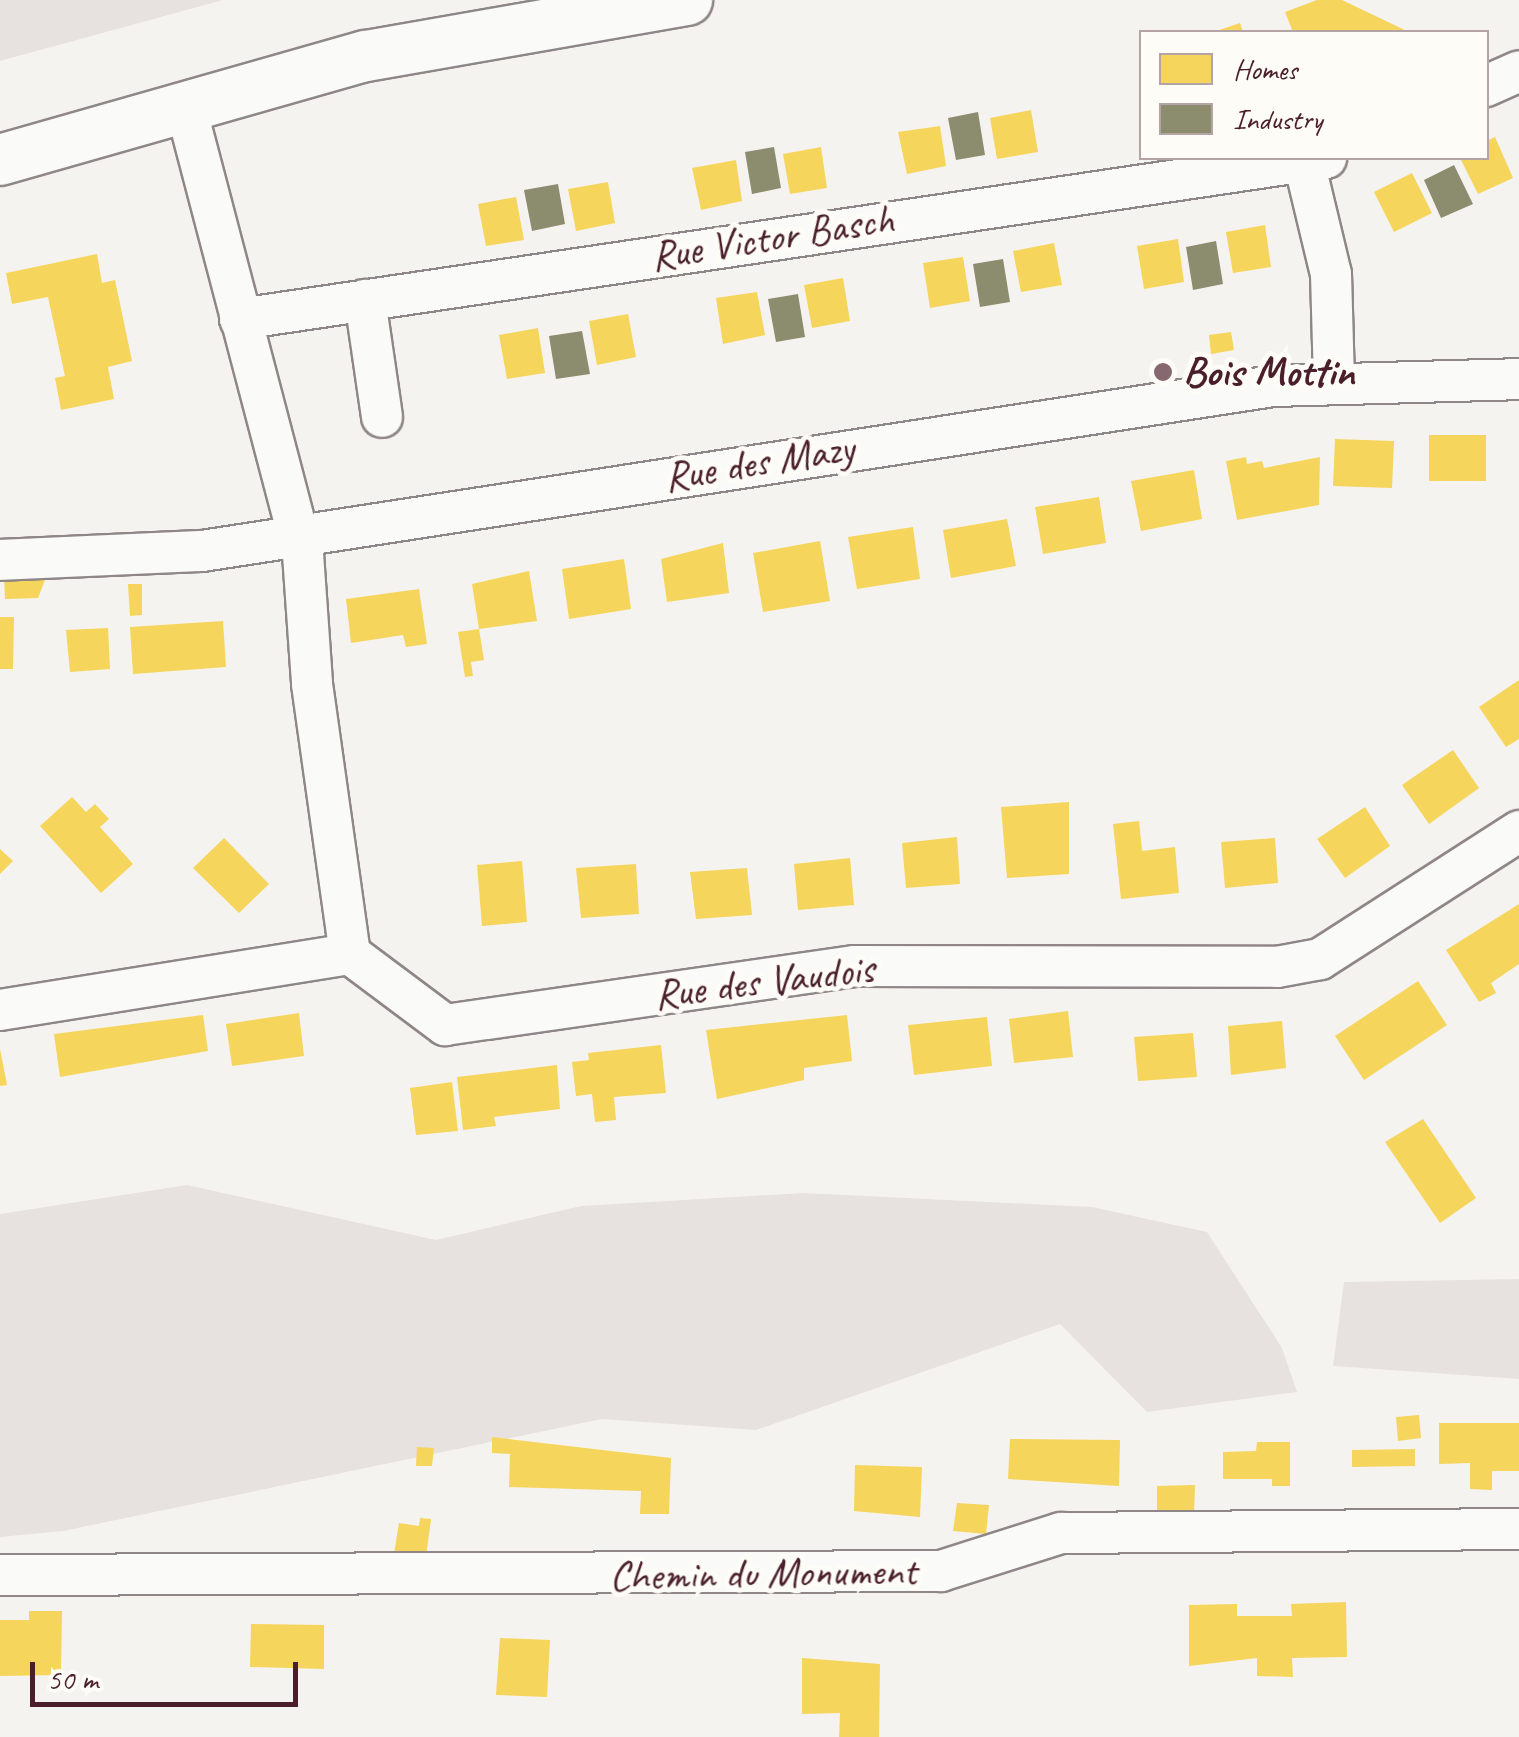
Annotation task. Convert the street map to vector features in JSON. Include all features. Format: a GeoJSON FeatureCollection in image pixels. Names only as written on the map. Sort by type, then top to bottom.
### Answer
{"type":"FeatureCollection","features":[{"type":"Feature","properties":{"kind":"main road"},"geometry":{"type":"LineString","coordinates":[[0,160],[366,56],[686,0]]}},
{"type":"Feature","properties":{"kind":"street"},"geometry":{"type":"LineString","coordinates":[[1489,85],[1519,71]]}},
{"type":"Feature","properties":{"kind":"street"},"geometry":{"type":"LineString","coordinates":[[0,1010],[350,954],[297,538],[186,108]]}},
{"type":"Feature","properties":{"kind":"street","name":"Rue Victor Basch"},"geometry":{"type":"LineString","coordinates":[[240,320],[1041,196],[1315,162],[1330,274],[1334,384]]}},
{"type":"Feature","properties":{"kind":"street"},"geometry":{"type":"LineString","coordinates":[[366,300],[382,416]]}},
{"type":"Feature","properties":{"kind":"street","name":"Rue des Mazy"},"geometry":{"type":"LineString","coordinates":[[0,560],[202,551],[1176,400],[1334,384],[1519,379]]}},
{"type":"Feature","properties":{"kind":"street","name":"Rue des Vaudois"},"geometry":{"type":"LineString","coordinates":[[350,954],[445,1025],[854,966],[1277,967],[1320,959],[1519,831]]}},
{"type":"Feature","properties":{"kind":"street","name":"Chemin du Monument"},"geometry":{"type":"LineString","coordinates":[[0,1575],[941,1572],[1061,1533],[1519,1529]]}},
{"type":"Feature","properties":{"kind":"shaded area"},"geometry":{"type":"Polygon","coordinates":[[[0,0],[223,0],[0,61],[0,0]]]}},
{"type":"Feature","properties":{"kind":"shaded area"},"geometry":{"type":"Polygon","coordinates":[[[187,1185],[436,1240],[581,1206],[804,1193],[1092,1207],[1207,1232],[1282,1348],[1297,1392],[1147,1412],[1060,1324],[756,1430],[602,1419],[63,1531],[0,1537],[0,1214],[187,1185]]]}},
{"type":"Feature","properties":{"kind":"shaded area"},"geometry":{"type":"Polygon","coordinates":[[[1519,1279],[1519,1379],[1333,1366],[1344,1282],[1519,1279]]]}},
{"type":"Feature","properties":{"kind":"building: Homes"},"geometry":{"type":"Polygon","coordinates":[[[1317,0],[1342,0],[1405,30],[1292,30],[1285,12],[1317,0]]]}},
{"type":"Feature","properties":{"kind":"building: Homes"},"geometry":{"type":"Polygon","coordinates":[[[1240,23],[1242,30],[1219,30],[1240,23]]]}},
{"type":"Feature","properties":{"kind":"building: Homes"},"geometry":{"type":"Polygon","coordinates":[[[1031,110],[1038,152],[997,159],[990,118],[1031,110]]]}},
{"type":"Feature","properties":{"kind":"building: Homes"},"geometry":{"type":"Polygon","coordinates":[[[940,126],[946,166],[907,174],[898,132],[940,126]]]}},
{"type":"Feature","properties":{"kind":"building: Homes"},"geometry":{"type":"Polygon","coordinates":[[[1495,137],[1513,178],[1478,194],[1461,160],[1489,160],[1489,140],[1495,137]]]}},
{"type":"Feature","properties":{"kind":"building: Homes"},"geometry":{"type":"Polygon","coordinates":[[[821,147],[827,188],[790,194],[783,154],[821,147]]]}},
{"type":"Feature","properties":{"kind":"building: Homes"},"geometry":{"type":"Polygon","coordinates":[[[736,160],[742,201],[701,210],[692,168],[736,160]]]}},
{"type":"Feature","properties":{"kind":"building: Homes"},"geometry":{"type":"Polygon","coordinates":[[[1412,173],[1432,213],[1394,232],[1374,192],[1412,173]]]}},
{"type":"Feature","properties":{"kind":"building: Homes"},"geometry":{"type":"Polygon","coordinates":[[[608,182],[615,223],[576,231],[568,189],[608,182]]]}},
{"type":"Feature","properties":{"kind":"building: Homes"},"geometry":{"type":"Polygon","coordinates":[[[516,197],[524,240],[486,246],[478,204],[516,197]]]}},
{"type":"Feature","properties":{"kind":"building: Homes"},"geometry":{"type":"Polygon","coordinates":[[[1265,225],[1271,267],[1233,273],[1226,232],[1265,225]]]}},
{"type":"Feature","properties":{"kind":"building: Homes"},"geometry":{"type":"Polygon","coordinates":[[[1178,239],[1184,282],[1144,289],[1137,246],[1178,239]]]}},
{"type":"Feature","properties":{"kind":"building: Homes"},"geometry":{"type":"Polygon","coordinates":[[[1054,243],[1062,285],[1021,292],[1013,251],[1054,243]]]}},
{"type":"Feature","properties":{"kind":"building: Homes"},"geometry":{"type":"Polygon","coordinates":[[[97,254],[102,283],[115,280],[132,361],[108,367],[114,399],[61,410],[55,378],[65,376],[48,297],[12,304],[6,273],[97,254]]]}},
{"type":"Feature","properties":{"kind":"building: Homes"},"geometry":{"type":"Polygon","coordinates":[[[963,257],[970,301],[930,308],[923,263],[963,257]]]}},
{"type":"Feature","properties":{"kind":"building: Homes"},"geometry":{"type":"Polygon","coordinates":[[[843,278],[850,321],[812,328],[804,285],[843,278]]]}},
{"type":"Feature","properties":{"kind":"building: Homes"},"geometry":{"type":"Polygon","coordinates":[[[757,292],[765,335],[723,344],[716,298],[757,292]]]}},
{"type":"Feature","properties":{"kind":"building: Homes"},"geometry":{"type":"Polygon","coordinates":[[[628,314],[636,357],[597,365],[589,321],[628,314]]]}},
{"type":"Feature","properties":{"kind":"building: Homes"},"geometry":{"type":"Polygon","coordinates":[[[538,328],[545,373],[507,379],[499,335],[538,328]]]}},
{"type":"Feature","properties":{"kind":"building: Homes"},"geometry":{"type":"Polygon","coordinates":[[[1231,332],[1234,350],[1211,354],[1209,335],[1231,332]]]}},
{"type":"Feature","properties":{"kind":"building: Homes"},"geometry":{"type":"Polygon","coordinates":[[[1429,435],[1486,435],[1486,481],[1429,481],[1429,435]]]}},
{"type":"Feature","properties":{"kind":"building: Homes"},"geometry":{"type":"Polygon","coordinates":[[[1335,439],[1394,441],[1392,488],[1333,486],[1335,439]]]}},
{"type":"Feature","properties":{"kind":"building: Homes"},"geometry":{"type":"Polygon","coordinates":[[[1246,457],[1247,464],[1262,461],[1264,468],[1320,457],[1319,505],[1237,520],[1226,461],[1246,457]]]}},
{"type":"Feature","properties":{"kind":"building: Homes"},"geometry":{"type":"Polygon","coordinates":[[[1194,470],[1202,519],[1141,531],[1131,481],[1194,470]]]}},
{"type":"Feature","properties":{"kind":"building: Homes"},"geometry":{"type":"Polygon","coordinates":[[[1099,497],[1106,543],[1043,554],[1035,507],[1099,497]]]}},
{"type":"Feature","properties":{"kind":"building: Homes"},"geometry":{"type":"Polygon","coordinates":[[[1007,519],[1016,566],[951,578],[943,530],[1007,519]]]}},
{"type":"Feature","properties":{"kind":"building: Homes"},"geometry":{"type":"Polygon","coordinates":[[[913,527],[920,579],[857,589],[848,537],[913,527]]]}},
{"type":"Feature","properties":{"kind":"building: Homes"},"geometry":{"type":"Polygon","coordinates":[[[820,541],[830,601],[763,612],[753,553],[820,541]]]}},
{"type":"Feature","properties":{"kind":"building: Homes"},"geometry":{"type":"Polygon","coordinates":[[[723,543],[729,593],[667,602],[661,559],[723,543]]]}},
{"type":"Feature","properties":{"kind":"building: Homes"},"geometry":{"type":"Polygon","coordinates":[[[624,559],[631,609],[569,619],[562,569],[624,559]]]}},
{"type":"Feature","properties":{"kind":"building: Homes"},"geometry":{"type":"Polygon","coordinates":[[[529,571],[537,621],[479,629],[472,584],[529,571]]]}},
{"type":"Feature","properties":{"kind":"building: Homes"},"geometry":{"type":"Polygon","coordinates":[[[47,575],[38,598],[5,599],[4,577],[47,575]]]}},
{"type":"Feature","properties":{"kind":"building: Homes"},"geometry":{"type":"Polygon","coordinates":[[[128,584],[142,584],[142,615],[130,616],[128,584]]]}},
{"type":"Feature","properties":{"kind":"building: Homes"},"geometry":{"type":"Polygon","coordinates":[[[419,589],[427,644],[406,647],[403,635],[351,643],[346,599],[419,589]]]}},
{"type":"Feature","properties":{"kind":"building: Homes"},"geometry":{"type":"Polygon","coordinates":[[[0,617],[14,617],[13,669],[0,669],[0,617]]]}},
{"type":"Feature","properties":{"kind":"building: Homes"},"geometry":{"type":"Polygon","coordinates":[[[223,621],[226,667],[133,674],[130,627],[223,621]]]}},
{"type":"Feature","properties":{"kind":"building: Homes"},"geometry":{"type":"Polygon","coordinates":[[[108,628],[110,669],[70,672],[66,630],[108,628]]]}},
{"type":"Feature","properties":{"kind":"building: Homes"},"geometry":{"type":"Polygon","coordinates":[[[479,629],[484,660],[471,662],[473,676],[465,677],[458,632],[479,629]]]}},
{"type":"Feature","properties":{"kind":"building: Homes"},"geometry":{"type":"Polygon","coordinates":[[[1519,680],[1519,739],[1506,747],[1479,707],[1519,680]]]}},
{"type":"Feature","properties":{"kind":"building: Homes"},"geometry":{"type":"Polygon","coordinates":[[[1453,750],[1479,788],[1429,824],[1402,785],[1453,750]]]}},
{"type":"Feature","properties":{"kind":"building: Homes"},"geometry":{"type":"Polygon","coordinates":[[[72,797],[86,812],[95,804],[109,819],[100,827],[133,864],[101,893],[40,826],[72,797]]]}},
{"type":"Feature","properties":{"kind":"building: Homes"},"geometry":{"type":"Polygon","coordinates":[[[1069,802],[1069,874],[1007,878],[1001,807],[1069,802]]]}},
{"type":"Feature","properties":{"kind":"building: Homes"},"geometry":{"type":"Polygon","coordinates":[[[1365,807],[1390,846],[1345,878],[1317,839],[1365,807]]]}},
{"type":"Feature","properties":{"kind":"building: Homes"},"geometry":{"type":"Polygon","coordinates":[[[1139,821],[1142,851],[1175,847],[1179,893],[1121,899],[1113,824],[1139,821]]]}},
{"type":"Feature","properties":{"kind":"building: Homes"},"geometry":{"type":"Polygon","coordinates":[[[957,837],[960,884],[906,888],[902,843],[957,837]]]}},
{"type":"Feature","properties":{"kind":"building: Homes"},"geometry":{"type":"Polygon","coordinates":[[[224,838],[269,884],[239,913],[193,868],[224,838]]]}},
{"type":"Feature","properties":{"kind":"building: Homes"},"geometry":{"type":"Polygon","coordinates":[[[1275,838],[1278,883],[1225,888],[1221,842],[1275,838]]]}},
{"type":"Feature","properties":{"kind":"building: Homes"},"geometry":{"type":"Polygon","coordinates":[[[0,849],[13,861],[0,874],[0,849]]]}},
{"type":"Feature","properties":{"kind":"building: Homes"},"geometry":{"type":"Polygon","coordinates":[[[850,858],[854,905],[798,910],[794,864],[850,858]]]}},
{"type":"Feature","properties":{"kind":"building: Homes"},"geometry":{"type":"Polygon","coordinates":[[[522,861],[527,922],[482,926],[477,865],[522,861]]]}},
{"type":"Feature","properties":{"kind":"building: Homes"},"geometry":{"type":"Polygon","coordinates":[[[636,864],[639,914],[581,918],[576,868],[636,864]]]}},
{"type":"Feature","properties":{"kind":"building: Homes"},"geometry":{"type":"Polygon","coordinates":[[[747,868],[752,915],[696,919],[690,872],[747,868]]]}},
{"type":"Feature","properties":{"kind":"building: Homes"},"geometry":{"type":"Polygon","coordinates":[[[1519,904],[1519,964],[1491,983],[1496,993],[1479,1002],[1446,950],[1519,904]]]}},
{"type":"Feature","properties":{"kind":"building: Homes"},"geometry":{"type":"Polygon","coordinates":[[[1418,981],[1447,1025],[1364,1080],[1335,1036],[1418,981]]]}},
{"type":"Feature","properties":{"kind":"building: Homes"},"geometry":{"type":"Polygon","coordinates":[[[1068,1011],[1073,1057],[1014,1063],[1009,1019],[1068,1011]]]}},
{"type":"Feature","properties":{"kind":"building: Homes"},"geometry":{"type":"Polygon","coordinates":[[[299,1013],[304,1056],[232,1066],[226,1024],[299,1013]]]}},
{"type":"Feature","properties":{"kind":"building: Homes"},"geometry":{"type":"Polygon","coordinates":[[[203,1015],[208,1051],[60,1077],[54,1034],[203,1015]]]}},
{"type":"Feature","properties":{"kind":"building: Homes"},"geometry":{"type":"Polygon","coordinates":[[[847,1015],[852,1061],[804,1068],[804,1080],[717,1099],[706,1030],[847,1015]]]}},
{"type":"Feature","properties":{"kind":"building: Homes"},"geometry":{"type":"Polygon","coordinates":[[[987,1017],[992,1066],[914,1075],[908,1025],[987,1017]]]}},
{"type":"Feature","properties":{"kind":"building: Homes"},"geometry":{"type":"Polygon","coordinates":[[[1282,1021],[1286,1068],[1231,1075],[1228,1026],[1282,1021]]]}},
{"type":"Feature","properties":{"kind":"building: Homes"},"geometry":{"type":"Polygon","coordinates":[[[1193,1033],[1197,1077],[1138,1081],[1134,1037],[1193,1033]]]}},
{"type":"Feature","properties":{"kind":"building: Homes"},"geometry":{"type":"Polygon","coordinates":[[[661,1045],[666,1093],[614,1097],[616,1120],[595,1122],[592,1094],[576,1096],[572,1062],[589,1060],[588,1053],[661,1045]]]}},
{"type":"Feature","properties":{"kind":"building: Homes"},"geometry":{"type":"Polygon","coordinates":[[[0,1049],[7,1085],[0,1086],[0,1049]]]}},
{"type":"Feature","properties":{"kind":"building: Homes"},"geometry":{"type":"Polygon","coordinates":[[[557,1065],[560,1109],[494,1117],[496,1126],[463,1130],[457,1077],[557,1065]]]}},
{"type":"Feature","properties":{"kind":"building: Homes"},"geometry":{"type":"Polygon","coordinates":[[[452,1082],[458,1131],[416,1135],[410,1088],[452,1082]]]}},
{"type":"Feature","properties":{"kind":"building: Homes"},"geometry":{"type":"Polygon","coordinates":[[[1423,1119],[1476,1198],[1440,1223],[1385,1142],[1423,1119]]]}},
{"type":"Feature","properties":{"kind":"building: Homes"},"geometry":{"type":"Polygon","coordinates":[[[1419,1415],[1421,1438],[1398,1441],[1396,1417],[1419,1415]]]}},
{"type":"Feature","properties":{"kind":"building: Homes"},"geometry":{"type":"Polygon","coordinates":[[[1439,1423],[1519,1423],[1519,1471],[1492,1471],[1492,1490],[1470,1489],[1470,1463],[1439,1464],[1439,1423]]]}},
{"type":"Feature","properties":{"kind":"building: Homes"},"geometry":{"type":"Polygon","coordinates":[[[492,1437],[671,1458],[669,1514],[640,1514],[641,1491],[509,1487],[510,1454],[492,1453],[492,1437]]]}},
{"type":"Feature","properties":{"kind":"building: Homes"},"geometry":{"type":"Polygon","coordinates":[[[1010,1439],[1120,1440],[1119,1486],[1008,1479],[1010,1439]]]}},
{"type":"Feature","properties":{"kind":"building: Homes"},"geometry":{"type":"Polygon","coordinates":[[[1257,1442],[1290,1442],[1290,1486],[1272,1486],[1272,1479],[1223,1479],[1223,1452],[1256,1451],[1257,1442]]]}},
{"type":"Feature","properties":{"kind":"building: Homes"},"geometry":{"type":"Polygon","coordinates":[[[417,1447],[434,1448],[432,1466],[416,1466],[417,1447]]]}},
{"type":"Feature","properties":{"kind":"building: Homes"},"geometry":{"type":"Polygon","coordinates":[[[1415,1449],[1415,1466],[1352,1467],[1352,1450],[1415,1449]]]}},
{"type":"Feature","properties":{"kind":"building: Homes"},"geometry":{"type":"Polygon","coordinates":[[[855,1465],[922,1467],[920,1517],[854,1511],[855,1465]]]}},
{"type":"Feature","properties":{"kind":"building: Homes"},"geometry":{"type":"Polygon","coordinates":[[[1195,1485],[1194,1515],[1157,1515],[1157,1486],[1195,1485]]]}},
{"type":"Feature","properties":{"kind":"building: Homes"},"geometry":{"type":"Polygon","coordinates":[[[957,1503],[989,1505],[986,1534],[953,1531],[957,1503]]]}},
{"type":"Feature","properties":{"kind":"building: Homes"},"geometry":{"type":"Polygon","coordinates":[[[420,1518],[431,1519],[426,1557],[394,1554],[399,1523],[419,1526],[420,1518]]]}},
{"type":"Feature","properties":{"kind":"building: Homes"},"geometry":{"type":"Polygon","coordinates":[[[1346,1602],[1347,1657],[1292,1658],[1293,1677],[1257,1676],[1257,1658],[1189,1666],[1189,1605],[1237,1604],[1237,1616],[1292,1616],[1291,1604],[1346,1602]]]}},
{"type":"Feature","properties":{"kind":"building: Homes"},"geometry":{"type":"Polygon","coordinates":[[[29,1611],[62,1611],[61,1675],[0,1676],[0,1620],[29,1620],[29,1611]]]}},
{"type":"Feature","properties":{"kind":"building: Homes"},"geometry":{"type":"Polygon","coordinates":[[[251,1624],[324,1625],[324,1669],[250,1667],[251,1624]]]}},
{"type":"Feature","properties":{"kind":"building: Homes"},"geometry":{"type":"Polygon","coordinates":[[[500,1638],[550,1640],[547,1697],[496,1695],[500,1638]]]}},
{"type":"Feature","properties":{"kind":"building: Homes"},"geometry":{"type":"Polygon","coordinates":[[[802,1658],[880,1664],[879,1737],[839,1737],[840,1713],[802,1714],[802,1658]]]}},
{"type":"Feature","properties":{"kind":"building: Industry"},"geometry":{"type":"Polygon","coordinates":[[[978,112],[985,155],[956,160],[948,118],[978,112]]]}},
{"type":"Feature","properties":{"kind":"building: Industry"},"geometry":{"type":"Polygon","coordinates":[[[774,147],[781,188],[752,194],[745,152],[774,147]]]}},
{"type":"Feature","properties":{"kind":"building: Industry"},"geometry":{"type":"Polygon","coordinates":[[[1454,165],[1473,204],[1441,218],[1424,180],[1454,165]]]}},
{"type":"Feature","properties":{"kind":"building: Industry"},"geometry":{"type":"Polygon","coordinates":[[[558,184],[565,224],[532,231],[524,190],[558,184]]]}},
{"type":"Feature","properties":{"kind":"building: Industry"},"geometry":{"type":"Polygon","coordinates":[[[1216,241],[1223,284],[1193,290],[1186,247],[1216,241]]]}},
{"type":"Feature","properties":{"kind":"building: Industry"},"geometry":{"type":"Polygon","coordinates":[[[1003,259],[1010,302],[980,307],[973,264],[1003,259]]]}},
{"type":"Feature","properties":{"kind":"building: Industry"},"geometry":{"type":"Polygon","coordinates":[[[798,294],[805,337],[776,342],[768,299],[798,294]]]}},
{"type":"Feature","properties":{"kind":"building: Industry"},"geometry":{"type":"Polygon","coordinates":[[[582,331],[590,374],[556,379],[549,336],[582,331]]]}},
{"type":"Feature","properties":{"kind":"place","name":"Bois Mottin"},"geometry":{"type":"Point","coordinates":[1163,372]}}]}
